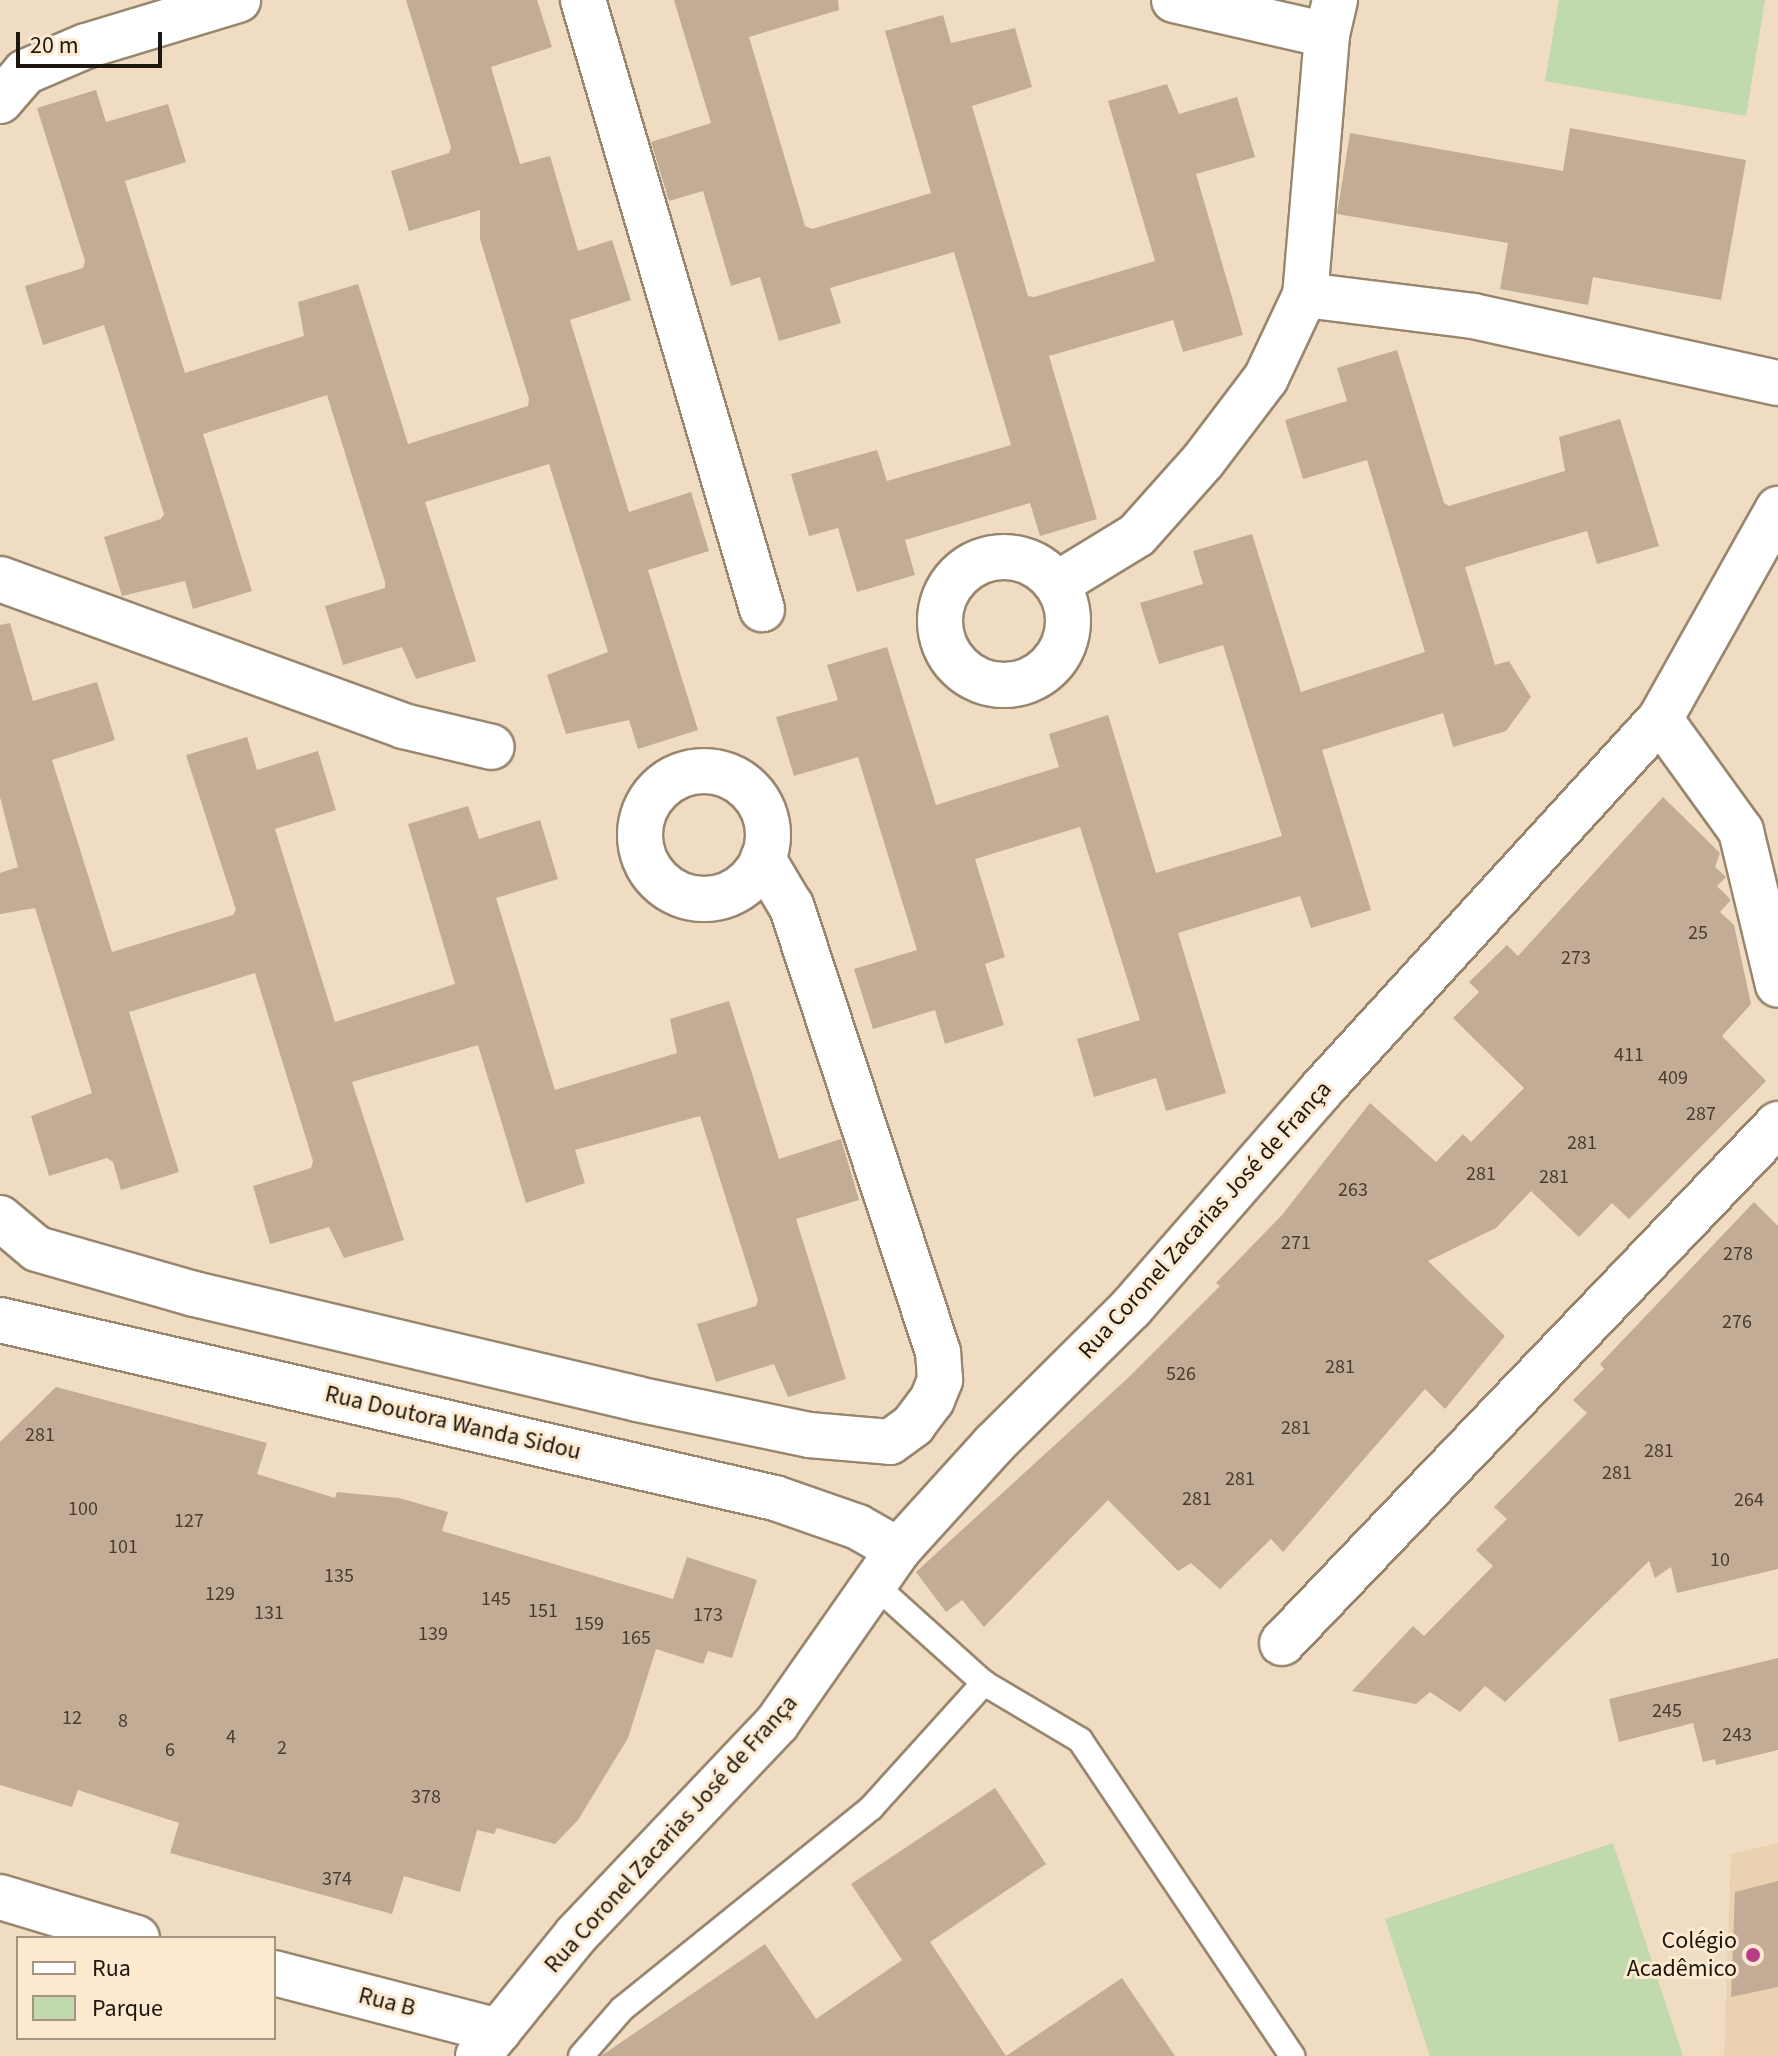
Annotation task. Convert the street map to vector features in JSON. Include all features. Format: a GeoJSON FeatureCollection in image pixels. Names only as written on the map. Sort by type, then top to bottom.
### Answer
{"type":"FeatureCollection","features":[{"type":"Feature","properties":{"kind":"street"},"geometry":{"type":"LineString","coordinates":[[0,101],[25,72],[86,46],[238,0]]}},
{"type":"Feature","properties":{"kind":"street"},"geometry":{"type":"LineString","coordinates":[[583,0],[762,609]]}},
{"type":"Feature","properties":{"kind":"street"},"geometry":{"type":"LineString","coordinates":[[1057,584],[1137,535],[1203,461],[1266,378],[1305,295],[1331,18],[1174,0]]}},
{"type":"Feature","properties":{"kind":"street"},"geometry":{"type":"LineString","coordinates":[[1305,295],[1473,316],[1778,383]]}},
{"type":"Feature","properties":{"kind":"street","name":"Rua Coronel Zacarias José de França"},"geometry":{"type":"LineString","coordinates":[[488,2043],[576,1935],[777,1723],[887,1568],[994,1444],[1131,1308],[1321,1090],[1660,719],[1778,509]]}},
{"type":"Feature","properties":{"kind":"street"},"geometry":{"type":"LineString","coordinates":[[0,579],[403,726],[492,747]]}},
{"type":"Feature","properties":{"kind":"street"},"geometry":{"type":"LineString","coordinates":[[1660,719],[1741,831],[1778,985]]}},
{"type":"Feature","properties":{"kind":"street"},"geometry":{"type":"LineString","coordinates":[[0,1218],[37,1249],[194,1294],[637,1399],[809,1435],[890,1442],[913,1425],[932,1400],[940,1380],[938,1352],[791,906],[763,859]]}},
{"type":"Feature","properties":{"kind":"street"},"geometry":{"type":"LineString","coordinates":[[1282,1643],[1778,1124]]}},
{"type":"Feature","properties":{"kind":"street","name":"Rua Doutora Wanda Sidou"},"geometry":{"type":"LineString","coordinates":[[0,1320],[775,1498],[858,1527],[887,1568]]}},
{"type":"Feature","properties":{"kind":"street"},"geometry":{"type":"LineString","coordinates":[[0,1897],[130,1936]]}},
{"type":"Feature","properties":{"kind":"street","name":"Rua B"},"geometry":{"type":"LineString","coordinates":[[276,1974],[488,2043]]}},
{"type":"Feature","properties":{"kind":"lane"},"geometry":{"type":"LineString","coordinates":[[887,1568],[984,1683],[1080,1740],[1292,2056]]}},
{"type":"Feature","properties":{"kind":"lane"},"geometry":{"type":"LineString","coordinates":[[581,2056],[622,2009],[871,1808],[984,1683]]}},
{"type":"Feature","properties":{"kind":"shaded area","name":"Colégio Acadêmico"},"geometry":{"type":"Polygon","coordinates":[[[1778,1843],[1778,2056],[1724,2056],[1731,1854],[1778,1843]]]}},
{"type":"Feature","properties":{"kind":"green space"},"geometry":{"type":"Polygon","coordinates":[[[1559,0],[1765,0],[1746,116],[1545,81],[1559,0]]]}},
{"type":"Feature","properties":{"kind":"green space"},"geometry":{"type":"Polygon","coordinates":[[[1613,1843],[1683,2056],[1430,2056],[1385,1919],[1613,1843]]]}},
{"type":"Feature","properties":{"kind":"building"},"geometry":{"type":"Polygon","coordinates":[[[406,0],[537,0],[552,47],[491,67],[520,164],[550,156],[578,251],[612,240],[631,300],[570,320],[629,512],[691,492],[709,551],[648,570],[698,730],[638,749],[629,720],[566,734],[547,675],[608,652],[549,464],[425,502],[476,661],[416,679],[402,647],[343,665],[325,606],[385,588],[385,582],[327,395],[203,434],[252,591],[193,609],[185,581],[122,596],[104,537],[161,519],[164,514],[104,325],[43,345],[25,286],[83,268],[85,261],[37,108],[96,90],[106,122],[168,104],[186,162],[125,181],[185,373],[304,336],[298,302],[358,284],[408,444],[528,406],[529,399],[480,239],[480,210],[409,231],[391,171],[449,153],[451,147],[406,0]]]}},
{"type":"Feature","properties":{"kind":"building"},"geometry":{"type":"Polygon","coordinates":[[[674,0],[838,0],[839,10],[749,37],[805,226],[812,229],[931,193],[885,31],[943,15],[951,43],[1015,28],[1032,87],[972,106],[1028,296],[1034,297],[1155,261],[1108,101],[1167,84],[1179,114],[1237,97],[1255,157],[1196,174],[1243,335],[1183,352],[1173,320],[1049,356],[1097,519],[1040,536],[1030,503],[905,540],[915,575],[857,592],[838,528],[809,536],[791,474],[877,450],[887,481],[1011,445],[954,252],[830,288],[841,323],[779,341],[760,277],[731,286],[703,191],[669,201],[651,142],[711,123],[674,0]]]}},
{"type":"Feature","properties":{"kind":"building"},"geometry":{"type":"Polygon","coordinates":[[[1570,128],[1746,160],[1721,300],[1593,277],[1588,305],[1500,289],[1508,243],[1337,214],[1350,133],[1563,171],[1570,128]]]}},
{"type":"Feature","properties":{"kind":"building"},"geometry":{"type":"Polygon","coordinates":[[[1397,350],[1444,503],[1449,506],[1565,471],[1559,437],[1620,419],[1659,546],[1597,564],[1587,531],[1465,567],[1495,665],[1509,661],[1531,697],[1506,731],[1453,747],[1443,713],[1322,750],[1371,910],[1311,928],[1300,896],[1178,933],[1226,1093],[1166,1111],[1156,1078],[1094,1097],[1077,1039],[1140,1020],[1080,827],[975,859],[1005,957],[985,964],[1004,1025],[945,1044],[935,1010],[873,1029],[854,969],[917,950],[858,757],[794,776],[776,717],[838,700],[827,665],[887,647],[936,805],[1059,767],[1049,734],[1108,715],[1156,873],[1282,836],[1223,645],[1159,664],[1140,603],[1203,584],[1193,551],[1252,534],[1301,692],[1425,652],[1367,460],[1303,479],[1285,420],[1347,401],[1337,368],[1397,350]]]}},
{"type":"Feature","properties":{"kind":"building"},"geometry":{"type":"Polygon","coordinates":[[[10,623],[33,701],[97,682],[115,740],[52,760],[112,952],[233,915],[236,910],[186,755],[247,737],[257,770],[318,751],[336,810],[275,829],[335,1022],[455,984],[408,824],[468,806],[479,839],[540,820],[558,879],[496,898],[555,1090],[677,1053],[670,1019],[729,1001],[779,1159],[841,1139],[859,1200],[796,1219],[846,1379],[788,1397],[774,1364],[716,1382],[697,1324],[756,1306],[758,1300],[700,1116],[575,1150],[585,1183],[526,1203],[478,1045],[352,1082],[404,1240],[344,1258],[329,1227],[270,1244],[253,1186],[311,1168],[313,1161],[255,973],[129,1012],[179,1172],[121,1190],[113,1162],[107,1158],[49,1176],[31,1116],[92,1093],[35,908],[0,914],[0,873],[18,867],[0,797],[0,625],[10,623]]]}},
{"type":"Feature","properties":{"kind":"building"},"geometry":{"type":"Polygon","coordinates":[[[1663,797],[1720,853],[1715,867],[1726,877],[1717,886],[1731,900],[1720,912],[1734,925],[1751,1004],[1722,1036],[1766,1081],[1629,1219],[1612,1203],[1579,1237],[1531,1191],[1496,1228],[1428,1261],[1505,1336],[1445,1409],[1425,1389],[1283,1552],[1271,1539],[1220,1589],[1191,1563],[1178,1571],[1108,1500],[984,1627],[962,1600],[946,1612],[916,1572],[1128,1378],[1220,1286],[1216,1283],[1282,1215],[1370,1103],[1436,1162],[1463,1134],[1471,1142],[1524,1088],[1453,1018],[1479,992],[1469,982],[1507,945],[1518,956],[1663,797]]]}},
{"type":"Feature","properties":{"kind":"building"},"geometry":{"type":"Polygon","coordinates":[[[1754,1202],[1778,1226],[1778,1569],[1677,1593],[1671,1567],[1655,1578],[1649,1561],[1505,1702],[1485,1686],[1460,1712],[1430,1692],[1416,1704],[1352,1691],[1413,1626],[1424,1636],[1493,1566],[1476,1550],[1507,1519],[1494,1507],[1587,1413],[1573,1400],[1604,1369],[1600,1364],[1754,1202]]]}},
{"type":"Feature","properties":{"kind":"building"},"geometry":{"type":"Polygon","coordinates":[[[56,1387],[267,1443],[257,1474],[335,1498],[337,1492],[399,1498],[448,1512],[442,1531],[673,1599],[687,1557],[757,1580],[732,1658],[708,1651],[703,1664],[656,1649],[628,1738],[578,1820],[555,1844],[497,1828],[494,1834],[477,1830],[460,1892],[404,1876],[392,1914],[170,1853],[179,1823],[78,1790],[72,1807],[0,1785],[0,1442],[56,1387]]]}},
{"type":"Feature","properties":{"kind":"building"},"geometry":{"type":"Polygon","coordinates":[[[1778,1658],[1778,1750],[1716,1765],[1715,1759],[1703,1762],[1693,1723],[1619,1742],[1609,1699],[1778,1658]]]}},
{"type":"Feature","properties":{"kind":"building"},"geometry":{"type":"Polygon","coordinates":[[[995,1788],[1046,1864],[930,1942],[1006,2056],[601,2056],[765,1944],[816,2019],[902,1960],[851,1884],[995,1788]]]}},
{"type":"Feature","properties":{"kind":"building"},"geometry":{"type":"Polygon","coordinates":[[[1778,1881],[1778,1987],[1731,1997],[1735,1892],[1778,1881]]]}},
{"type":"Feature","properties":{"kind":"building"},"geometry":{"type":"Polygon","coordinates":[[[1122,1978],[1175,2056],[1006,2056],[1122,1978]]]}},
{"type":"Feature","properties":{"kind":"place","name":"Colégio Acadêmico"},"geometry":{"type":"Point","coordinates":[1753,1955]}}]}
